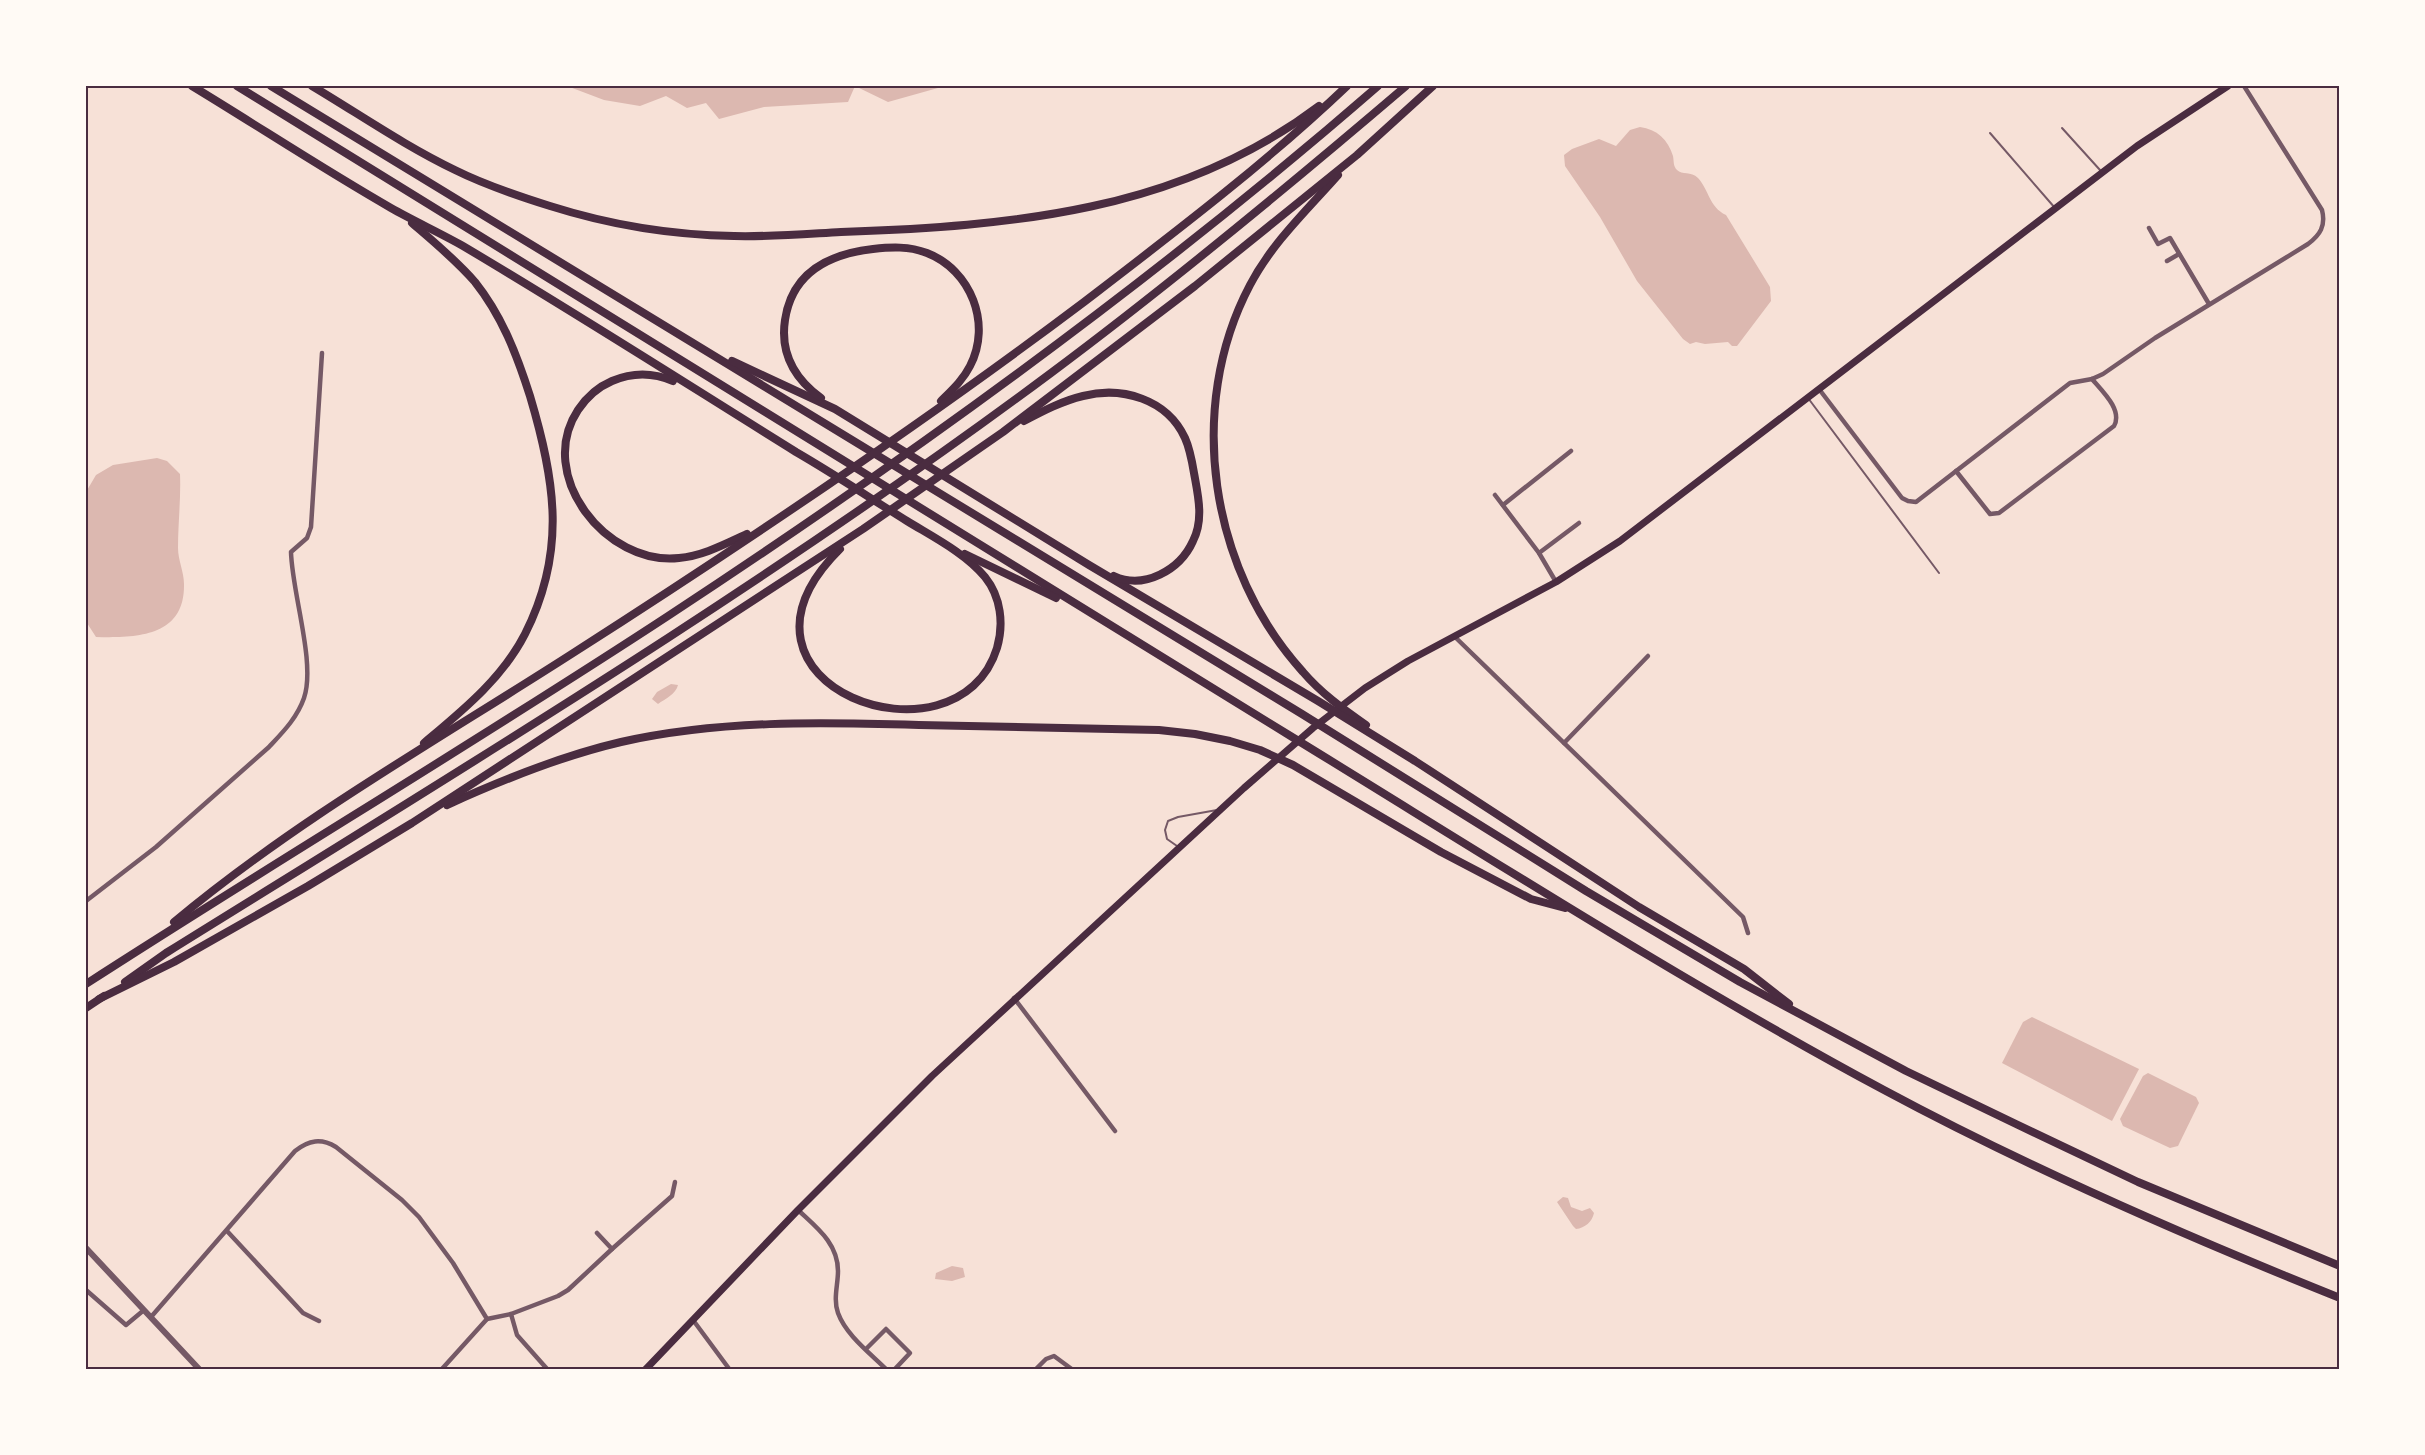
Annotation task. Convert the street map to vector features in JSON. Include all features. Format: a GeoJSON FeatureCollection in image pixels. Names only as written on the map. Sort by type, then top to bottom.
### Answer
{"type":"FeatureCollection","features":[{"type":"Feature","properties":{"kind":"highway"},"geometry":{"type":"LineString","coordinates":[[192,86],[390,207],[461,245],[804,456],[972,564],[993,587],[999,604],[1000,638],[994,656],[985,671],[974,684],[948,700],[914,709],[876,706],[837,691],[812,665],[801,635],[800,617],[808,587],[829,560],[863,529]]}},
{"type":"Feature","properties":{"kind":"highway"},"geometry":{"type":"LineString","coordinates":[[237,86],[1095,616],[1733,1006],[1888,1092],[2124,1208],[2340,1298]]}},
{"type":"Feature","properties":{"kind":"highway"},"geometry":{"type":"LineString","coordinates":[[271,86],[1302,714],[1586,891],[1740,982],[1906,1071],[2138,1182],[2340,1266]]}},
{"type":"Feature","properties":{"kind":"highway"},"geometry":{"type":"LineString","coordinates":[[312,86],[402,141],[454,170],[493,187],[551,207],[606,222],[668,233],[736,236],[888,231],[971,224],[1053,215],[1117,202],[1162,188],[1245,152],[1281,132],[1346,86]]}},
{"type":"Feature","properties":{"kind":"highway"},"geometry":{"type":"LineString","coordinates":[[149,943],[205,896],[286,836],[660,598],[1020,350],[1158,245],[1263,161],[1314,118],[1346,86]]}},
{"type":"Feature","properties":{"kind":"highway"},"geometry":{"type":"LineString","coordinates":[[86,984],[668,616],[924,442],[1035,362],[1170,259],[1299,155],[1378,86]]}},
{"type":"Feature","properties":{"kind":"highway"},"geometry":{"type":"LineString","coordinates":[[86,1008],[166,953],[680,629],[936,455],[1050,374],[1183,272],[1406,86]]}},
{"type":"Feature","properties":{"kind":"highway"},"geometry":{"type":"LineString","coordinates":[[99,999],[183,957],[308,886],[412,823],[863,529],[1003,432],[1195,286],[1357,155],[1433,86]]}},
{"type":"Feature","properties":{"kind":"highway"},"geometry":{"type":"LineString","coordinates":[[1322,698],[1284,650],[1264,619],[1242,575],[1227,534],[1219,503],[1214,440],[1216,407],[1227,344],[1250,285],[1295,222],[1357,155]]}},
{"type":"Feature","properties":{"kind":"highway"},"geometry":{"type":"LineString","coordinates":[[390,207],[454,260],[475,283],[505,330],[520,365],[545,448],[553,492],[551,551],[541,592],[525,634],[497,675],[461,712],[394,768]]}},
{"type":"Feature","properties":{"kind":"highway"},"geometry":{"type":"LineString","coordinates":[[835,410],[803,384],[788,358],[784,333],[790,302],[798,286],[810,273],[834,257],[850,252],[900,247],[928,253],[952,268],[969,290],[977,310],[978,344],[970,367],[956,387],[928,415]]}},
{"type":"Feature","properties":{"kind":"highway"},"geometry":{"type":"LineString","coordinates":[[695,344],[835,410],[1089,565],[1322,698],[1639,907],[1744,969],[1811,1020]]}},
{"type":"Feature","properties":{"kind":"highway"},"geometry":{"type":"LineString","coordinates":[[706,396],[665,377],[651,374],[623,376],[593,392],[572,419],[566,435],[564,465],[572,491],[598,527],[611,539],[634,551],[662,559],[697,555],[772,522]]}},
{"type":"Feature","properties":{"kind":"highway"},"geometry":{"type":"LineString","coordinates":[[1003,432],[1064,402],[1106,392],[1124,393],[1141,398],[1158,406],[1175,421],[1185,437],[1190,453],[1200,510],[1194,540],[1175,566],[1146,579],[1130,581],[1117,578],[1089,565]]}},
{"type":"Feature","properties":{"kind":"highway"},"geometry":{"type":"LineString","coordinates":[[944,544],[1095,616]]}},
{"type":"Feature","properties":{"kind":"highway"},"geometry":{"type":"LineString","coordinates":[[412,823],[493,784],[555,760],[631,740],[730,725],[831,722],[1159,730],[1195,734],[1260,750],[1293,765],[1432,847],[1531,899],[1574,910]]}},
{"type":"Feature","properties":{"kind":"main road"},"geometry":{"type":"LineString","coordinates":[[645,1370],[798,1210],[932,1076],[1014,998],[1313,728],[1352,698],[1408,661],[1556,582],[1648,521],[2102,172],[2163,127],[2228,86]]}},
{"type":"Feature","properties":{"kind":"street"},"geometry":{"type":"LineString","coordinates":[[1820,389],[1902,498],[1916,502],[2070,383],[2092,379],[2103,374],[2209,304],[2308,244],[2321,231],[2324,223],[2322,210],[2244,86]]}},
{"type":"Feature","properties":{"kind":"street"},"geometry":{"type":"LineString","coordinates":[[2150,228],[2158,244],[2170,238],[2209,304]]}},
{"type":"Feature","properties":{"kind":"street"},"geometry":{"type":"LineString","coordinates":[[2168,261],[2179,254]]}},
{"type":"Feature","properties":{"kind":"street"},"geometry":{"type":"LineString","coordinates":[[86,901],[156,847],[269,747],[292,722],[304,697],[308,679],[307,663],[291,575],[291,552],[303,543],[310,533],[322,352]]}},
{"type":"Feature","properties":{"kind":"street"},"geometry":{"type":"LineString","coordinates":[[1956,471],[1990,514],[1999,513],[2114,426],[2117,412],[2092,379]]}},
{"type":"Feature","properties":{"kind":"street"},"geometry":{"type":"LineString","coordinates":[[1503,505],[1571,451]]}},
{"type":"Feature","properties":{"kind":"street"},"geometry":{"type":"LineString","coordinates":[[1495,495],[1539,554],[1556,582]]}},
{"type":"Feature","properties":{"kind":"street"},"geometry":{"type":"LineString","coordinates":[[1539,554],[1579,523]]}},
{"type":"Feature","properties":{"kind":"street"},"geometry":{"type":"LineString","coordinates":[[1454,636],[1743,916],[1748,933]]}},
{"type":"Feature","properties":{"kind":"street"},"geometry":{"type":"LineString","coordinates":[[1563,743],[1648,656]]}},
{"type":"Feature","properties":{"kind":"street"},"geometry":{"type":"LineString","coordinates":[[1014,998],[1115,1131]]}},
{"type":"Feature","properties":{"kind":"street"},"geometry":{"type":"LineString","coordinates":[[151,1317],[295,1151],[313,1141],[326,1142],[336,1147],[412,1209],[453,1263],[487,1319]]}},
{"type":"Feature","properties":{"kind":"street"},"geometry":{"type":"LineString","coordinates":[[441,1370],[487,1319],[511,1314],[568,1290],[672,1196],[675,1182]]}},
{"type":"Feature","properties":{"kind":"street"},"geometry":{"type":"LineString","coordinates":[[798,1210],[833,1248],[837,1258],[836,1295],[839,1315],[846,1327],[886,1370]]}},
{"type":"Feature","properties":{"kind":"street"},"geometry":{"type":"LineString","coordinates":[[227,1231],[303,1312],[319,1321]]}},
{"type":"Feature","properties":{"kind":"street"},"geometry":{"type":"LineString","coordinates":[[597,1233],[612,1249]]}},
{"type":"Feature","properties":{"kind":"street"},"geometry":{"type":"LineString","coordinates":[[86,1248],[200,1370]]}},
{"type":"Feature","properties":{"kind":"street"},"geometry":{"type":"LineString","coordinates":[[86,1290],[126,1325],[144,1310]]}},
{"type":"Feature","properties":{"kind":"street"},"geometry":{"type":"LineString","coordinates":[[511,1314],[517,1335],[548,1370]]}},
{"type":"Feature","properties":{"kind":"street"},"geometry":{"type":"LineString","coordinates":[[693,1320],[730,1370]]}},
{"type":"Feature","properties":{"kind":"street"},"geometry":{"type":"LineString","coordinates":[[866,1349],[886,1329],[910,1353],[894,1370]]}},
{"type":"Feature","properties":{"kind":"street"},"geometry":{"type":"LineString","coordinates":[[1035,1370],[1046,1359],[1054,1356],[1073,1370]]}},
{"type":"Feature","properties":{"kind":"lane"},"geometry":{"type":"LineString","coordinates":[[2062,128],[2102,172]]}},
{"type":"Feature","properties":{"kind":"lane"},"geometry":{"type":"LineString","coordinates":[[1989,133],[2055,208]]}},
{"type":"Feature","properties":{"kind":"lane"},"geometry":{"type":"LineString","coordinates":[[1808,398],[1939,573]]}},
{"type":"Feature","properties":{"kind":"lane"},"geometry":{"type":"LineString","coordinates":[[1179,848],[1167,839],[1165,830],[1168,821],[1221,809]]}},
{"type":"Feature","properties":{"kind":"shaded area"},"geometry":{"type":"Polygon","coordinates":[[[567,86],[855,86],[848,102],[764,107],[719,119],[706,103],[687,108],[666,96],[640,106],[604,100],[567,86]]]}},
{"type":"Feature","properties":{"kind":"shaded area"},"geometry":{"type":"Polygon","coordinates":[[[855,86],[945,86],[888,102],[855,86]]]}},
{"type":"Feature","properties":{"kind":"shaded area"},"geometry":{"type":"Polygon","coordinates":[[[1640,127],[1652,130],[1665,140],[1671,150],[1677,170],[1698,178],[1716,208],[1726,215],[1770,287],[1771,301],[1737,346],[1732,346],[1728,342],[1690,344],[1683,339],[1637,281],[1600,217],[1565,166],[1564,155],[1572,149],[1599,139],[1616,146],[1630,130],[1640,127]]]}},
{"type":"Feature","properties":{"kind":"shaded area"},"geometry":{"type":"Polygon","coordinates":[[[157,458],[167,461],[180,474],[178,548],[184,580],[182,602],[176,615],[156,631],[127,637],[96,637],[87,623],[86,492],[96,475],[113,465],[157,458]]]}},
{"type":"Feature","properties":{"kind":"shaded area"},"geometry":{"type":"Polygon","coordinates":[[[671,684],[678,685],[670,696],[658,704],[652,699],[657,692],[671,684]]]}},
{"type":"Feature","properties":{"kind":"shaded area"},"geometry":{"type":"Polygon","coordinates":[[[2032,1017],[2139,1069],[2112,1121],[2002,1063],[2023,1022],[2032,1017]]]}},
{"type":"Feature","properties":{"kind":"shaded area"},"geometry":{"type":"Polygon","coordinates":[[[2148,1073],[2196,1097],[2199,1103],[2178,1146],[2170,1148],[2123,1126],[2120,1119],[2143,1076],[2148,1073]]]}},
{"type":"Feature","properties":{"kind":"shaded area"},"geometry":{"type":"Polygon","coordinates":[[[1563,1197],[1568,1198],[1571,1207],[1582,1211],[1590,1208],[1594,1213],[1588,1224],[1576,1229],[1573,1226],[1557,1202],[1563,1197]]]}},
{"type":"Feature","properties":{"kind":"shaded area"},"geometry":{"type":"Polygon","coordinates":[[[952,1266],[963,1268],[965,1277],[952,1281],[935,1279],[936,1273],[952,1266]]]}}]}
